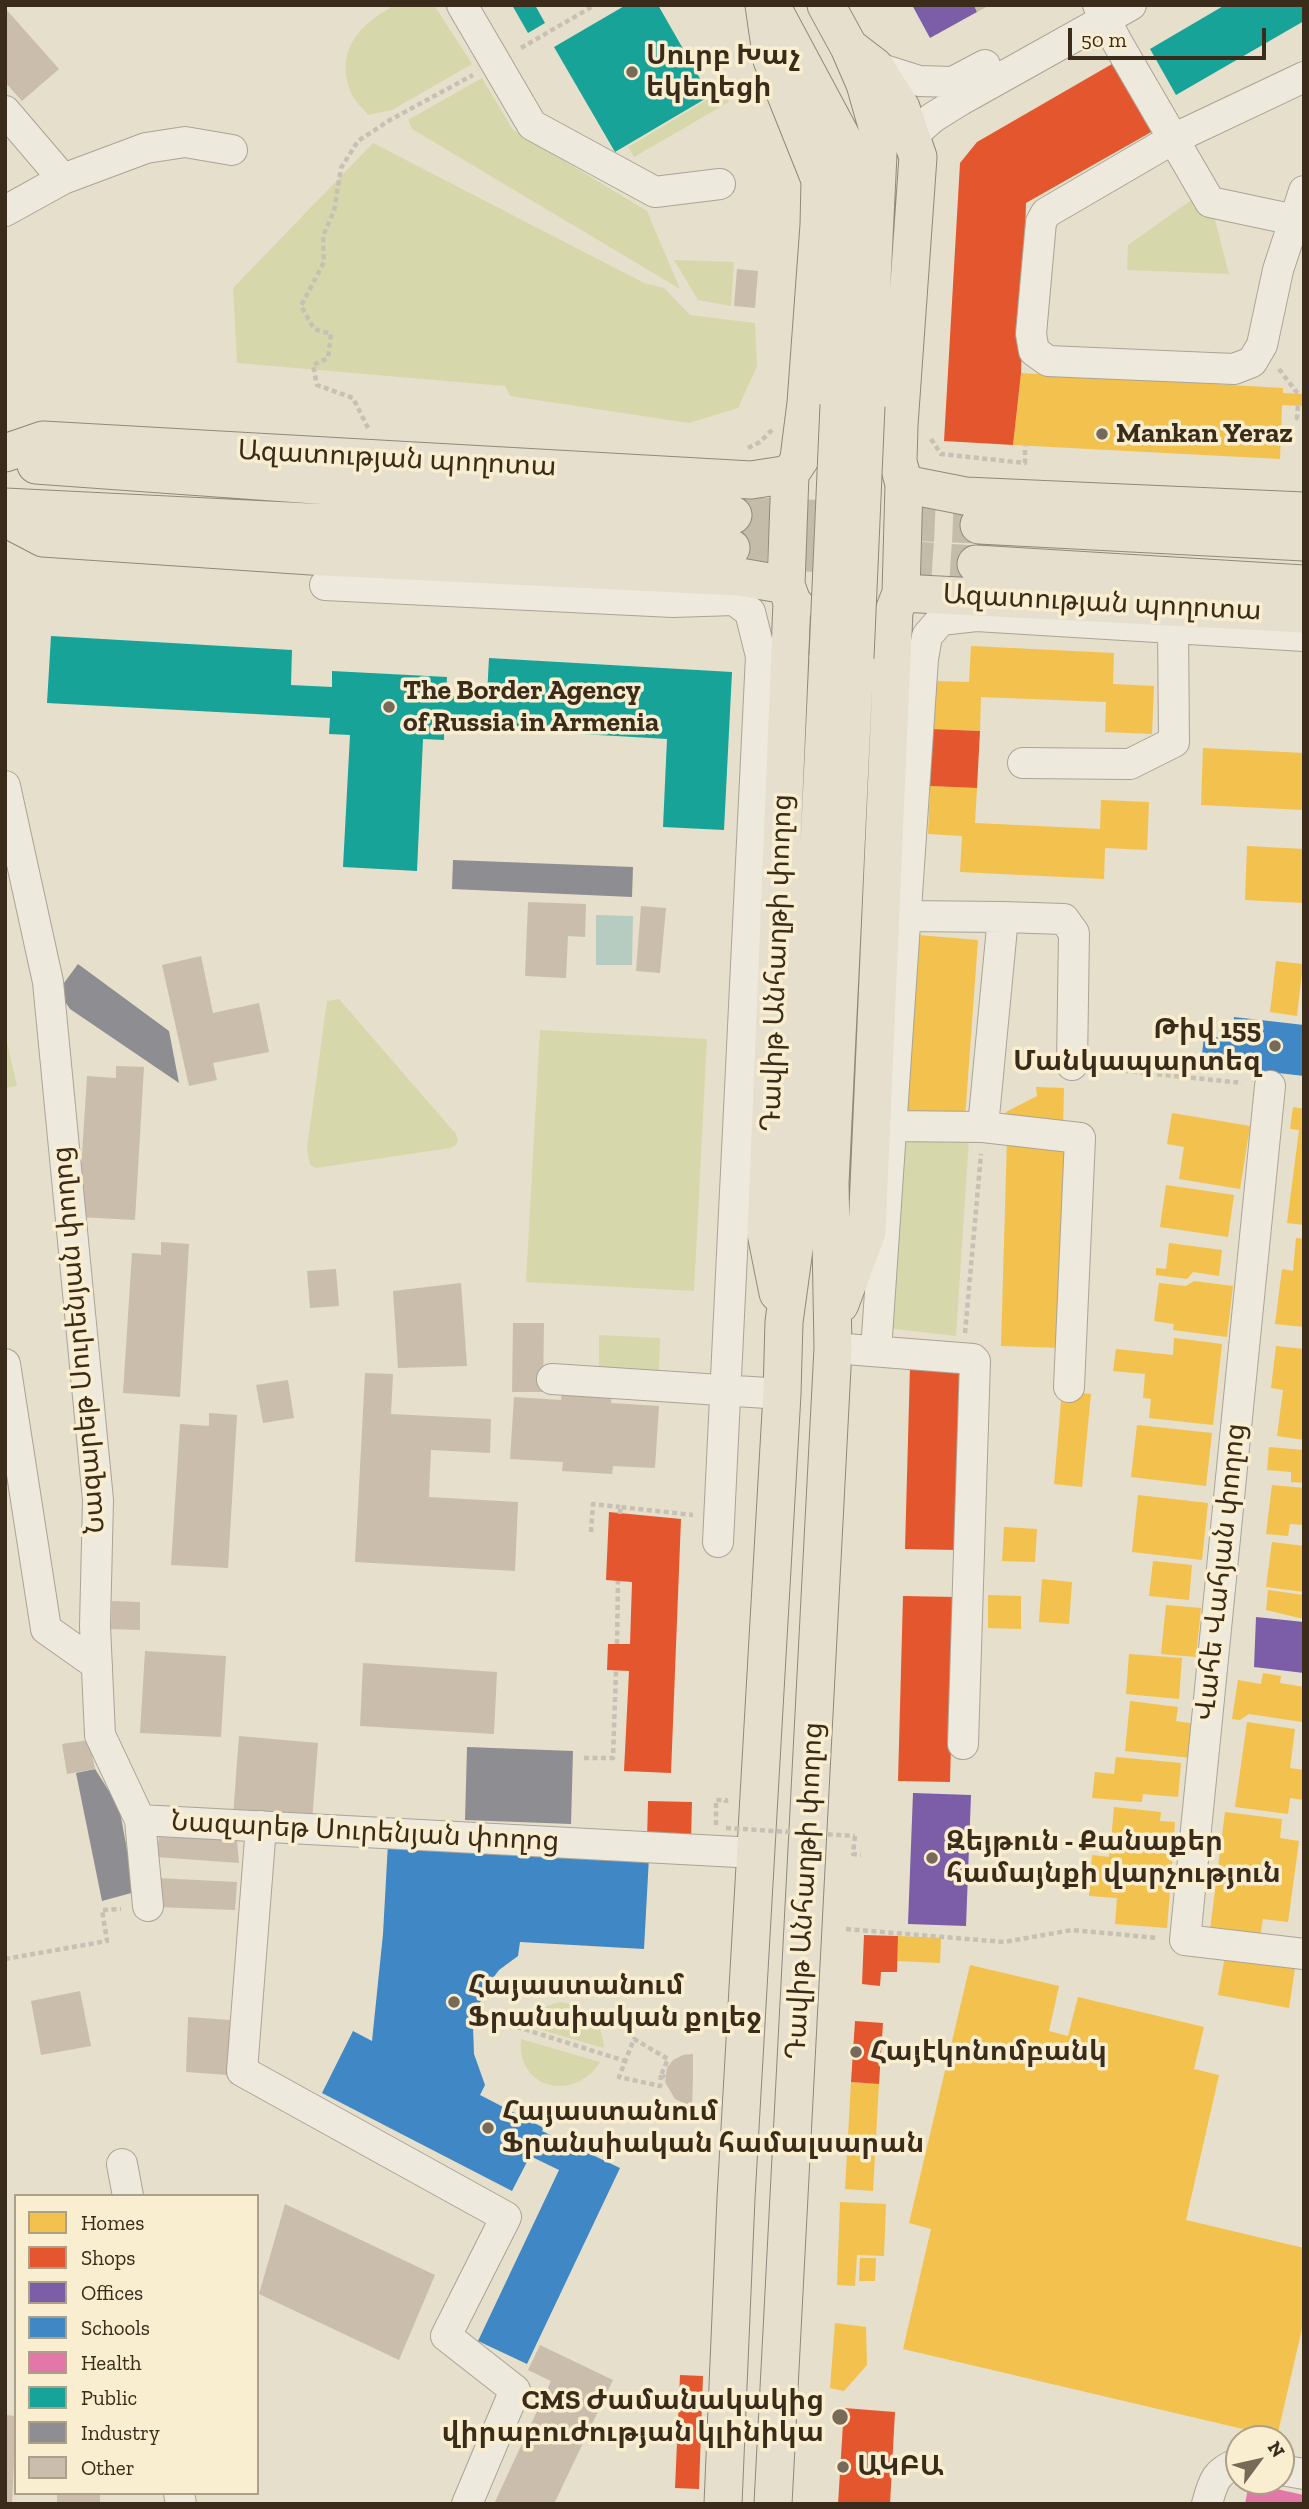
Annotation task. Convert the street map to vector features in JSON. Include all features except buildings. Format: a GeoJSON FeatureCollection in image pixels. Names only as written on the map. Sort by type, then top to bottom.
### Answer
{"type":"FeatureCollection","features":[{"type":"Feature","properties":{"kind":"main road","name":"Դավիթ Անհաղթի փողոց"},"geometry":{"type":"LineString","coordinates":[[764,5],[772,60],[820,180],[803,460],[766,1233],[784,1322]]}},
{"type":"Feature","properties":{"kind":"main road"},"geometry":{"type":"LineString","coordinates":[[771,5],[842,138],[851,185],[853,405]]}},
{"type":"Feature","properties":{"kind":"main road"},"geometry":{"type":"LineString","coordinates":[[826,5],[862,57],[864,84],[879,133],[853,405],[841,657]]}},
{"type":"Feature","properties":{"kind":"main road","name":"Դավիթ Անհաղթի փողոց"},"geometry":{"type":"LineString","coordinates":[[833,1334],[867,1232],[895,466],[918,157],[901,108],[862,57]]}},
{"type":"Feature","properties":{"kind":"main road","name":"Ազատության պողոտա"},"geometry":{"type":"LineString","coordinates":[[5,453],[43,440],[751,480],[803,460]]}},
{"type":"Feature","properties":{"kind":"main road","name":"Ազատության պողոտա"},"geometry":{"type":"LineString","coordinates":[[5,462],[732,531],[5,506]]}},
{"type":"Feature","properties":{"kind":"main road"},"geometry":{"type":"LineString","coordinates":[[895,466],[959,496],[1304,511]]}},
{"type":"Feature","properties":{"kind":"main road"},"geometry":{"type":"LineString","coordinates":[[5,518],[43,538],[326,557],[740,577],[796,601]]}},
{"type":"Feature","properties":{"kind":"main road"},"geometry":{"type":"LineString","coordinates":[[979,525],[1304,542]]}},
{"type":"Feature","properties":{"kind":"main road","name":"Ազատության պողոտա"},"geometry":{"type":"LineString","coordinates":[[976,564],[1304,584]]}},
{"type":"Feature","properties":{"kind":"main road","name":"Ազատության պողոտա"},"geometry":{"type":"LineString","coordinates":[[890,608],[1304,614]]}},
{"type":"Feature","properties":{"kind":"main road","name":"Դավիթ Անհաղթի փողոց"},"geometry":{"type":"LineString","coordinates":[[723,2504],[737,2184],[784,1322],[803,1183],[841,657]]}},
{"type":"Feature","properties":{"kind":"main road","name":"Դավիթ Անհաղթի փողոց"},"geometry":{"type":"LineString","coordinates":[[773,2504],[833,1334],[830,1183],[841,657]]}},
{"type":"Feature","properties":{"kind":"street"},"geometry":{"type":"LineString","coordinates":[[462,5],[532,125],[655,192],[720,184]]}},
{"type":"Feature","properties":{"kind":"street"},"geometry":{"type":"LineString","coordinates":[[862,57],[919,81],[953,82],[1100,10],[1131,5]]}},
{"type":"Feature","properties":{"kind":"street"},"geometry":{"type":"LineString","coordinates":[[912,136],[932,118],[1100,10]]}},
{"type":"Feature","properties":{"kind":"street"},"geometry":{"type":"LineString","coordinates":[[1100,10],[1210,202],[1299,221]]}},
{"type":"Feature","properties":{"kind":"street"},"geometry":{"type":"LineString","coordinates":[[1304,77],[1173,139],[1046,213],[1041,222],[1031,334],[1034,351],[1048,361],[1234,369],[1252,362],[1262,345],[1278,270],[1299,221],[1304,191]]}},
{"type":"Feature","properties":{"kind":"street"},"geometry":{"type":"LineString","coordinates":[[5,111],[63,179]]}},
{"type":"Feature","properties":{"kind":"street"},"geometry":{"type":"LineString","coordinates":[[5,211],[63,179],[146,148],[185,142],[232,150]]}},
{"type":"Feature","properties":{"kind":"street"},"geometry":{"type":"LineString","coordinates":[[325,585],[673,602],[734,600],[750,612],[761,656],[718,1530]]}},
{"type":"Feature","properties":{"kind":"street"},"geometry":{"type":"LineString","coordinates":[[876,1351],[923,659],[927,636],[941,620],[976,616],[1304,636]]}},
{"type":"Feature","properties":{"kind":"street"},"geometry":{"type":"LineString","coordinates":[[1023,763],[1130,764],[1174,742],[1173,628]]}},
{"type":"Feature","properties":{"kind":"street","name":"Նազարեթ Սուրենյան փողոց"},"geometry":{"type":"LineString","coordinates":[[5,786],[48,982],[98,1500],[95,1626],[100,1735],[140,1820],[756,1853]]}},
{"type":"Feature","properties":{"kind":"street"},"geometry":{"type":"LineString","coordinates":[[905,916],[1065,919],[1074,933],[1072,1065]]}},
{"type":"Feature","properties":{"kind":"street"},"geometry":{"type":"LineString","coordinates":[[983,1127],[1003,916]]}},
{"type":"Feature","properties":{"kind":"street","name":"Վահե Վահյան փողոց"},"geometry":{"type":"LineString","coordinates":[[1185,1940],[1270,1086]]}},
{"type":"Feature","properties":{"kind":"street"},"geometry":{"type":"LineString","coordinates":[[891,1126],[983,1127],[1080,1138],[1069,1387]]}},
{"type":"Feature","properties":{"kind":"street"},"geometry":{"type":"LineString","coordinates":[[833,1334],[876,1351],[975,1361],[963,1744]]}},
{"type":"Feature","properties":{"kind":"street"},"geometry":{"type":"LineString","coordinates":[[5,1364],[47,1629],[97,1665]]}},
{"type":"Feature","properties":{"kind":"street"},"geometry":{"type":"LineString","coordinates":[[552,1379],[782,1394]]}},
{"type":"Feature","properties":{"kind":"street"},"geometry":{"type":"LineString","coordinates":[[140,1820],[148,1906]]}},
{"type":"Feature","properties":{"kind":"street"},"geometry":{"type":"LineString","coordinates":[[261,1826],[242,2071],[506,2217],[446,2336],[515,2390],[467,2504]]}},
{"type":"Feature","properties":{"kind":"street"},"geometry":{"type":"LineString","coordinates":[[1185,1940],[1304,1954]]}},
{"type":"Feature","properties":{"kind":"street"},"geometry":{"type":"LineString","coordinates":[[122,2164],[128,2194]]}},
{"type":"Feature","properties":{"kind":"street"},"geometry":{"type":"LineString","coordinates":[[1207,2504],[1212,2485],[1225,2467]]}},
{"type":"Feature","properties":{"kind":"path"},"geometry":{"type":"LineString","coordinates":[[522,48],[595,5]]}},
{"type":"Feature","properties":{"kind":"path"},"geometry":{"type":"LineString","coordinates":[[369,430],[353,398],[317,385],[313,365],[328,358],[331,334],[314,329],[301,306],[324,262],[323,236],[334,211],[341,168],[358,141],[390,120],[473,75]]}},
{"type":"Feature","properties":{"kind":"path"},"geometry":{"type":"LineString","coordinates":[[1298,406],[1297,418],[1304,419]]}},
{"type":"Feature","properties":{"kind":"path"},"geometry":{"type":"LineString","coordinates":[[746,449],[760,442],[774,427]]}},
{"type":"Feature","properties":{"kind":"path"},"geometry":{"type":"LineString","coordinates":[[930,438],[941,454],[1025,463],[1025,446]]}},
{"type":"Feature","properties":{"kind":"path"},"geometry":{"type":"LineString","coordinates":[[1072,1065],[1270,1086]]}},
{"type":"Feature","properties":{"kind":"path"},"geometry":{"type":"LineString","coordinates":[[963,1359],[983,1127]]}},
{"type":"Feature","properties":{"kind":"path"},"geometry":{"type":"LineString","coordinates":[[591,1532],[593,1504],[718,1530]]}},
{"type":"Feature","properties":{"kind":"path"},"geometry":{"type":"LineString","coordinates":[[617,1644],[618,1581]]}},
{"type":"Feature","properties":{"kind":"path"},"geometry":{"type":"LineString","coordinates":[[584,1758],[613,1758],[616,1670]]}},
{"type":"Feature","properties":{"kind":"path"},"geometry":{"type":"LineString","coordinates":[[716,1828],[716,1800],[726,1800],[726,1809]]}},
{"type":"Feature","properties":{"kind":"path"},"geometry":{"type":"LineString","coordinates":[[726,1819],[726,1828],[855,1836],[853,1854],[861,1855]]}},
{"type":"Feature","properties":{"kind":"path"},"geometry":{"type":"LineString","coordinates":[[5,1959],[107,1941],[102,1910],[148,1906]]}},
{"type":"Feature","properties":{"kind":"path"},"geometry":{"type":"LineString","coordinates":[[846,1929],[1004,1942],[1072,1930],[1185,1940]]}},
{"type":"Feature","properties":{"kind":"path"},"geometry":{"type":"LineString","coordinates":[[476,2014],[625,2061]]}},
{"type":"Feature","properties":{"kind":"path"},"geometry":{"type":"LineString","coordinates":[[634,2039],[668,2059],[660,2085],[619,2077],[625,2061],[634,2039]]}},
{"type":"Feature","properties":{"kind":"green space"},"geometry":{"type":"Polygon","coordinates":[[[395,5],[434,5],[472,64],[392,110],[368,115],[351,93],[346,64],[348,51],[361,30],[395,5]]]}},
{"type":"Feature","properties":{"kind":"green space"},"geometry":{"type":"Polygon","coordinates":[[[482,78],[513,130],[647,211],[680,289],[412,129],[408,120],[482,78]]]}},
{"type":"Feature","properties":{"kind":"green space"},"geometry":{"type":"Polygon","coordinates":[[[722,91],[729,102],[634,157],[628,147],[722,91]]]}},
{"type":"Feature","properties":{"kind":"green space"},"geometry":{"type":"Polygon","coordinates":[[[373,143],[644,283],[664,288],[690,315],[755,323],[757,366],[738,408],[689,423],[510,396],[505,386],[237,363],[233,288],[373,143]]]}},
{"type":"Feature","properties":{"kind":"green space"},"geometry":{"type":"Polygon","coordinates":[[[1207,189],[1229,274],[1127,270],[1128,245],[1207,189]]]}},
{"type":"Feature","properties":{"kind":"green space"},"geometry":{"type":"Polygon","coordinates":[[[674,260],[734,262],[731,306],[698,300],[674,260]]]}},
{"type":"Feature","properties":{"kind":"green space"},"geometry":{"type":"Polygon","coordinates":[[[339,999],[456,1134],[456,1145],[316,1168],[310,1165],[307,1148],[327,1001],[339,999]]]}},
{"type":"Feature","properties":{"kind":"green space"},"geometry":{"type":"Polygon","coordinates":[[[540,1030],[707,1039],[694,1291],[526,1282],[540,1030]]]}},
{"type":"Feature","properties":{"kind":"green space"},"geometry":{"type":"Polygon","coordinates":[[[5,1034],[17,1086],[5,1088],[5,1034]]]}},
{"type":"Feature","properties":{"kind":"green space"},"geometry":{"type":"Polygon","coordinates":[[[897,1133],[969,1139],[956,1336],[886,1328],[897,1133]]]}},
{"type":"Feature","properties":{"kind":"green space"},"geometry":{"type":"Polygon","coordinates":[[[599,1335],[660,1338],[659,1370],[599,1367],[599,1335]]]}},
{"type":"Feature","properties":{"kind":"green space"},"geometry":{"type":"Polygon","coordinates":[[[561,2002],[578,2007],[592,2016],[603,2038],[604,2048],[524,2025],[540,2010],[561,2002]]]}},
{"type":"Feature","properties":{"kind":"green space"},"geometry":{"type":"Polygon","coordinates":[[[521,2039],[600,2062],[589,2075],[576,2083],[549,2085],[537,2079],[528,2069],[522,2056],[521,2039]]]}},
{"type":"Feature","properties":{"kind":"shaded area"},"geometry":{"type":"Polygon","coordinates":[[[596,915],[633,916],[632,965],[596,965],[596,915]]]}},
{"type":"Feature","properties":{"kind":"tunnel"},"geometry":{"type":"LineString","coordinates":[[733,515],[979,525]]}},
{"type":"Feature","properties":{"kind":"tunnel"},"geometry":{"type":"LineString","coordinates":[[731,548],[976,564]]}},
{"type":"Feature","properties":{"kind":"place","name":"Սուրբ Խաչ եկեղեցի"},"geometry":{"type":"Point","coordinates":[632,72]}},
{"type":"Feature","properties":{"kind":"place","name":"Mankan Yeraz"},"geometry":{"type":"Point","coordinates":[1102,434]}},
{"type":"Feature","properties":{"kind":"place","name":"The Border Agency of Russia in Armenia"},"geometry":{"type":"Point","coordinates":[389,707]}},
{"type":"Feature","properties":{"kind":"place","name":"Թիվ 155 Մանկապարտեզ"},"geometry":{"type":"Point","coordinates":[1275,1046]}},
{"type":"Feature","properties":{"kind":"place","name":"Զեյթուն - Քանաքեր համայնքի վարչություն"},"geometry":{"type":"Point","coordinates":[932,1858]}},
{"type":"Feature","properties":{"kind":"place","name":"Հայաստանում Ֆրանսիական քոլեջ"},"geometry":{"type":"Point","coordinates":[454,2002]}},
{"type":"Feature","properties":{"kind":"place","name":"Հայէկոնոմբանկ"},"geometry":{"type":"Point","coordinates":[856,2052]}},
{"type":"Feature","properties":{"kind":"place","name":"Հայաստանում Ֆրանսիական համալսարան"},"geometry":{"type":"Point","coordinates":[488,2128]}},
{"type":"Feature","properties":{"kind":"place","name":"CMS Ժամանակակից վիրաբուժության կլինիկա"},"geometry":{"type":"Point","coordinates":[840,2417]}},
{"type":"Feature","properties":{"kind":"place","name":"ԱԿԲԱ"},"geometry":{"type":"Point","coordinates":[843,2467]}}]}
